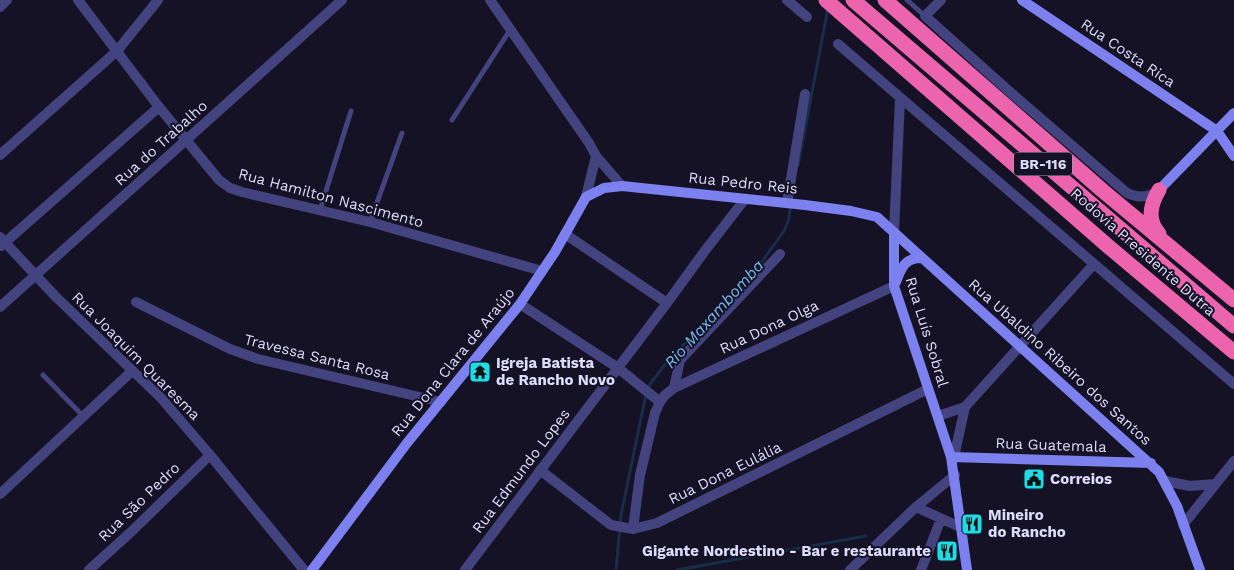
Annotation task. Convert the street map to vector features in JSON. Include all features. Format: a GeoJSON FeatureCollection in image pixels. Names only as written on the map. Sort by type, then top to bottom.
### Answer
{"type":"FeatureCollection","features":[{"type":"Feature","properties":{"kind":"highway","name":"Rodovia Presidente Dutra"},"geometry":{"type":"LineString","coordinates":[[826,0],[1102,241],[1232,351]]}},
{"type":"Feature","properties":{"kind":"highway","name":"Rodovia Presidente Dutra"},"geometry":{"type":"LineString","coordinates":[[853,0],[1234,326]]}},
{"type":"Feature","properties":{"kind":"highway","name":"BR-116"},"geometry":{"type":"LineString","coordinates":[[885,0],[1103,191],[1234,300]]}},
{"type":"Feature","properties":{"kind":"highway"},"geometry":{"type":"LineString","coordinates":[[1159,190],[1152,203],[1150,217],[1156,231],[1168,245]]}},
{"type":"Feature","properties":{"kind":"main road","name":"Rua Costa Rica"},"geometry":{"type":"LineString","coordinates":[[1022,0],[1216,131]]}},
{"type":"Feature","properties":{"kind":"main road"},"geometry":{"type":"LineString","coordinates":[[1159,190],[1234,113]]}},
{"type":"Feature","properties":{"kind":"main road"},"geometry":{"type":"LineString","coordinates":[[1216,131],[1234,156]]}},
{"type":"Feature","properties":{"kind":"main road"},"geometry":{"type":"LineString","coordinates":[[586,198],[604,188],[622,186]]}},
{"type":"Feature","properties":{"kind":"main road","name":"Rua Pedro Reis"},"geometry":{"type":"LineString","coordinates":[[622,186],[805,205],[870,215],[877,217],[894,233]]}},
{"type":"Feature","properties":{"kind":"main road","name":"Rua Dona Clara de Araújo"},"geometry":{"type":"LineString","coordinates":[[312,570],[381,476],[520,304],[586,198]]}},
{"type":"Feature","properties":{"kind":"main road","name":"Rua Ubaldino Ribeiro dos Santos"},"geometry":{"type":"LineString","coordinates":[[894,233],[1150,463],[1165,481],[1184,525],[1200,570]]}},
{"type":"Feature","properties":{"kind":"main road","name":"Rua Luís Sobral"},"geometry":{"type":"LineString","coordinates":[[894,233],[894,286],[953,457],[967,570]]}},
{"type":"Feature","properties":{"kind":"main road"},"geometry":{"type":"LineString","coordinates":[[894,286],[900,269],[905,263],[909,260],[921,258]]}},
{"type":"Feature","properties":{"kind":"main road","name":"Rua Guatemala"},"geometry":{"type":"LineString","coordinates":[[953,457],[1150,463]]}},
{"type":"Feature","properties":{"kind":"street"},"geometry":{"type":"LineString","coordinates":[[0,6],[7,0]]}},
{"type":"Feature","properties":{"kind":"street","name":"Rua Hamilton Nascimento"},"geometry":{"type":"LineString","coordinates":[[78,0],[159,107],[219,180],[230,188],[370,222],[542,271]]}},
{"type":"Feature","properties":{"kind":"street"},"geometry":{"type":"LineString","coordinates":[[0,155],[117,51],[158,0]]}},
{"type":"Feature","properties":{"kind":"street","name":"Rua do Trabalho"},"geometry":{"type":"LineString","coordinates":[[0,307],[342,0]]}},
{"type":"Feature","properties":{"kind":"street"},"geometry":{"type":"LineString","coordinates":[[490,0],[589,143],[596,156],[622,186]]}},
{"type":"Feature","properties":{"kind":"street"},"geometry":{"type":"LineString","coordinates":[[787,0],[807,18]]}},
{"type":"Feature","properties":{"kind":"street"},"geometry":{"type":"LineString","coordinates":[[941,0],[925,16],[1126,193],[1144,197],[1159,190]]}},
{"type":"Feature","properties":{"kind":"street"},"geometry":{"type":"LineString","coordinates":[[838,44],[1234,384]]}},
{"type":"Feature","properties":{"kind":"street"},"geometry":{"type":"LineString","coordinates":[[787,203],[805,94]]}},
{"type":"Feature","properties":{"kind":"street","name":"Rua Luís Sobral"},"geometry":{"type":"LineString","coordinates":[[894,233],[900,99]]}},
{"type":"Feature","properties":{"kind":"street"},"geometry":{"type":"LineString","coordinates":[[2,242],[159,107]]}},
{"type":"Feature","properties":{"kind":"street"},"geometry":{"type":"LineString","coordinates":[[586,198],[596,156]]}},
{"type":"Feature","properties":{"kind":"street","name":"Rua Edmundo Lopes"},"geometry":{"type":"LineString","coordinates":[[471,568],[540,470],[745,200]]}},
{"type":"Feature","properties":{"kind":"street"},"geometry":{"type":"LineString","coordinates":[[565,234],[667,303]]}},
{"type":"Feature","properties":{"kind":"street","name":"Rua Joaquim Quaresma"},"geometry":{"type":"LineString","coordinates":[[2,242],[161,398],[304,570]]}},
{"type":"Feature","properties":{"kind":"street"},"geometry":{"type":"LineString","coordinates":[[674,388],[680,360],[780,254]]}},
{"type":"Feature","properties":{"kind":"street"},"geometry":{"type":"LineString","coordinates":[[953,457],[965,407],[1094,264]]}},
{"type":"Feature","properties":{"kind":"street","name":"Rua Dona Olga"},"geometry":{"type":"LineString","coordinates":[[631,528],[640,475],[660,402],[665,395],[674,388],[894,286]]}},
{"type":"Feature","properties":{"kind":"street","name":"Travessa Santa Rosa"},"geometry":{"type":"LineString","coordinates":[[136,302],[230,349],[258,359],[441,402]]}},
{"type":"Feature","properties":{"kind":"street"},"geometry":{"type":"LineString","coordinates":[[520,304],[618,368],[660,402]]}},
{"type":"Feature","properties":{"kind":"street"},"geometry":{"type":"LineString","coordinates":[[0,494],[85,417],[132,371]]}},
{"type":"Feature","properties":{"kind":"street","name":"Rua Dona Eulália"},"geometry":{"type":"LineString","coordinates":[[540,470],[611,525],[631,528],[657,523],[928,389]]}},
{"type":"Feature","properties":{"kind":"street"},"geometry":{"type":"LineString","coordinates":[[938,416],[965,407]]}},
{"type":"Feature","properties":{"kind":"street","name":"Rua São Pedro"},"geometry":{"type":"LineString","coordinates":[[89,570],[210,455]]}},
{"type":"Feature","properties":{"kind":"street"},"geometry":{"type":"LineString","coordinates":[[1184,525],[1234,461]]}},
{"type":"Feature","properties":{"kind":"street"},"geometry":{"type":"LineString","coordinates":[[850,570],[916,508],[954,476]]}},
{"type":"Feature","properties":{"kind":"street"},"geometry":{"type":"LineString","coordinates":[[1165,481],[1190,486],[1215,484]]}},
{"type":"Feature","properties":{"kind":"street"},"geometry":{"type":"LineString","coordinates":[[916,508],[962,528]]}},
{"type":"Feature","properties":{"kind":"street"},"geometry":{"type":"LineString","coordinates":[[921,570],[942,519]]}},
{"type":"Feature","properties":{"kind":"lane"},"geometry":{"type":"LineString","coordinates":[[907,0],[925,16]]}},
{"type":"Feature","properties":{"kind":"lane"},"geometry":{"type":"LineString","coordinates":[[452,120],[510,30]]}},
{"type":"Feature","properties":{"kind":"lane"},"geometry":{"type":"LineString","coordinates":[[320,210],[351,111]]}},
{"type":"Feature","properties":{"kind":"lane"},"geometry":{"type":"LineString","coordinates":[[370,222],[402,132]]}},
{"type":"Feature","properties":{"kind":"lane"},"geometry":{"type":"LineString","coordinates":[[43,376],[85,417]]}},
{"type":"Feature","properties":{"kind":"waterway","name":"Rio Maxambomba"},"geometry":{"type":"LineString","coordinates":[[798,166],[828,8]]}},
{"type":"Feature","properties":{"kind":"waterway","name":"Rio Maxambomba"},"geometry":{"type":"LineString","coordinates":[[647,388],[667,362],[756,270],[784,231],[788,222],[791,204]]}},
{"type":"Feature","properties":{"kind":"waterway","name":"Rio Maxambomba"},"geometry":{"type":"LineString","coordinates":[[616,570],[621,515],[646,394]]}},
{"type":"Feature","properties":{"kind":"waterway"},"geometry":{"type":"LineString","coordinates":[[677,570],[866,536]]}},
{"type":"Feature","properties":{"kind":"place","name":"Igreja Batista de Rancho Novo"},"geometry":{"type":"Point","coordinates":[480,372]}},
{"type":"Feature","properties":{"kind":"place","name":"Correios"},"geometry":{"type":"Point","coordinates":[1034,479]}},
{"type":"Feature","properties":{"kind":"place","name":"Mineiro do Rancho"},"geometry":{"type":"Point","coordinates":[972,524]}},
{"type":"Feature","properties":{"kind":"place","name":"Gigante Nordestino - Bar e restaurante"},"geometry":{"type":"Point","coordinates":[947,551]}}]}
